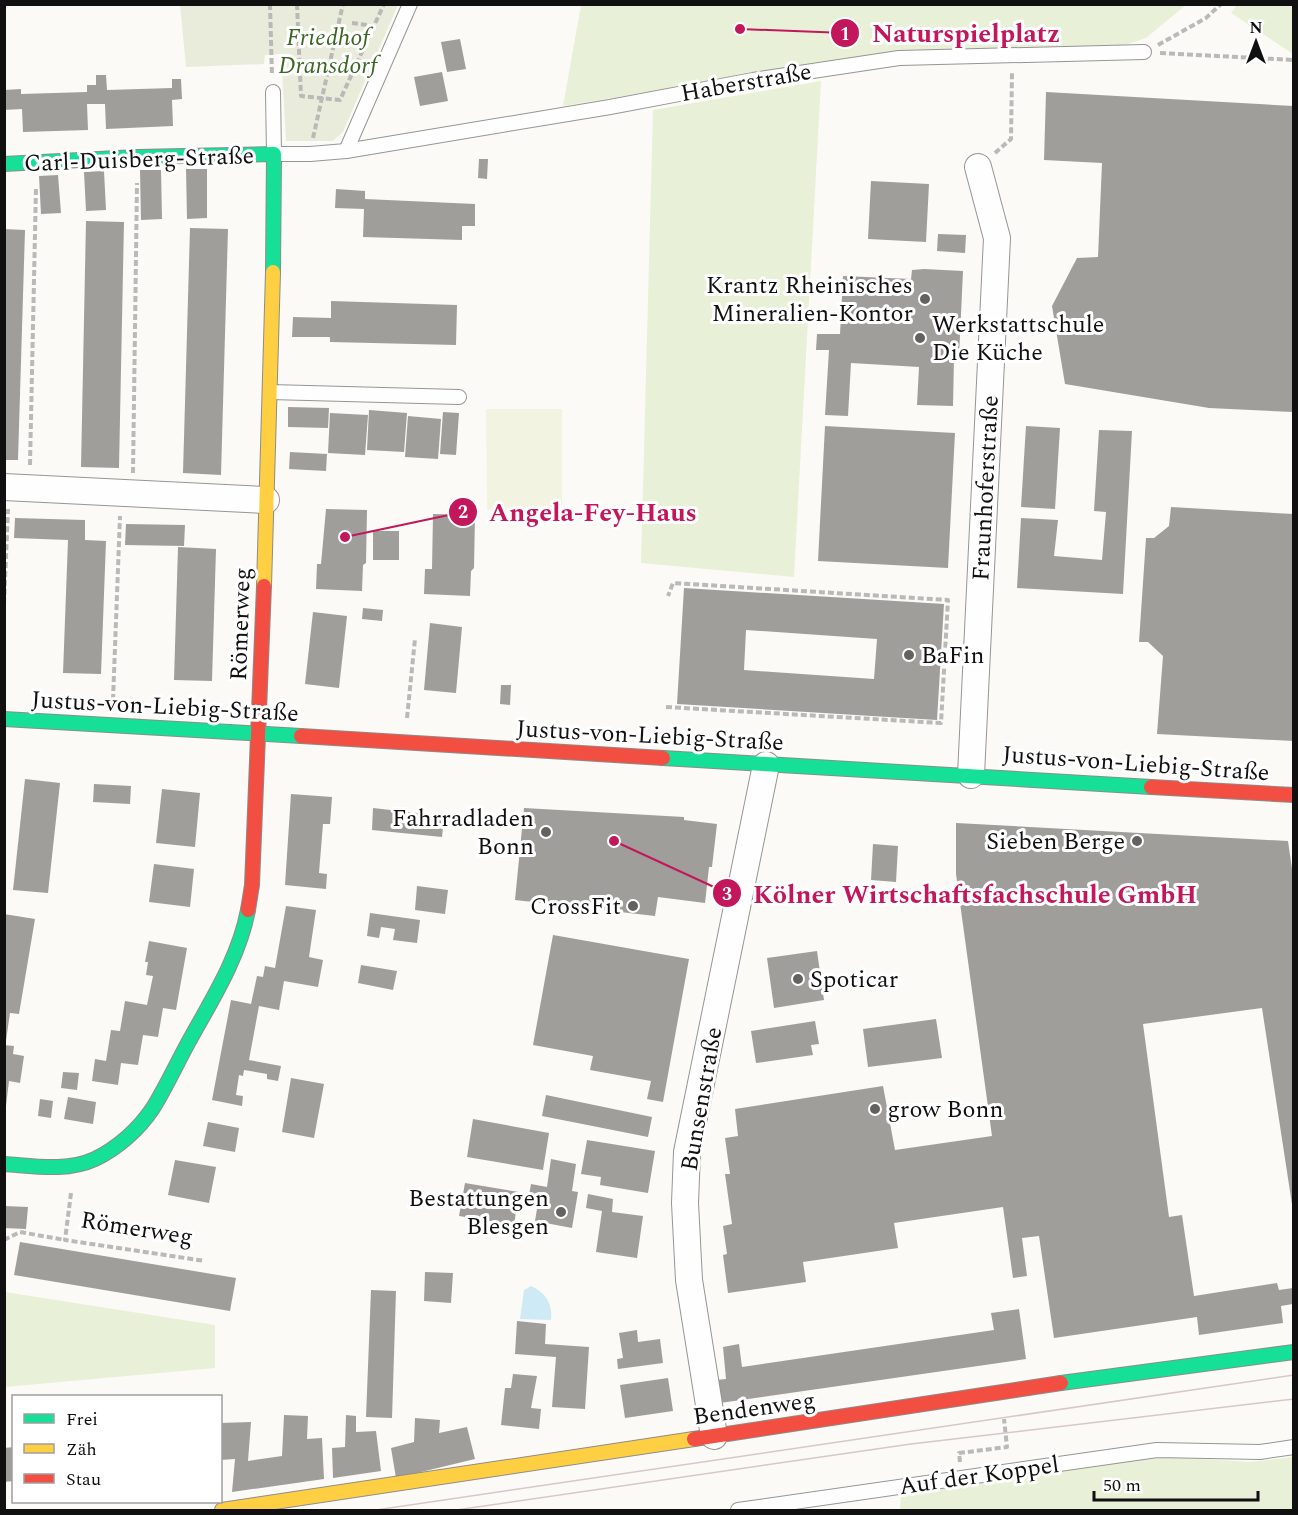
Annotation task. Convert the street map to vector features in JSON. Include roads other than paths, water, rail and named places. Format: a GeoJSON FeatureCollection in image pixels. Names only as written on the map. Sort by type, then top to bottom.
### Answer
{"type":"FeatureCollection","features":[{"type":"Feature","properties":{"kind":"street","name":"Carl-Duisberg-Straße"},"geometry":{"type":"LineString","coordinates":[[4,164],[137,157],[274,154]]}},
{"type":"Feature","properties":{"kind":"street","name":"Römerweg"},"geometry":{"type":"LineString","coordinates":[[4,1164],[57,1167],[74,1165],[94,1160],[124,1141],[152,1109],[219,987],[237,946],[246,918],[252,885],[259,735],[270,392],[274,154]]}},
{"type":"Feature","properties":{"kind":"street","name":"Fraunhoferstraße"},"geometry":{"type":"LineString","coordinates":[[971,775],[997,238],[978,167]]}},
{"type":"Feature","properties":{"kind":"street"},"geometry":{"type":"LineString","coordinates":[[14,488],[266,500]]}},
{"type":"Feature","properties":{"kind":"street","name":"Justus-von-Liebig-Straße"},"geometry":{"type":"LineString","coordinates":[[4,719],[1293,795]]}},
{"type":"Feature","properties":{"kind":"street","name":"Bunsenstraße"},"geometry":{"type":"LineString","coordinates":[[714,1436],[689,1281],[685,1203],[687,1152],[766,765]]}},
{"type":"Feature","properties":{"kind":"street","name":"Bendenweg"},"geometry":{"type":"LineString","coordinates":[[222,1510],[1097,1378],[1293,1352]]}},
{"type":"Feature","properties":{"kind":"lane"},"geometry":{"type":"LineString","coordinates":[[346,151],[410,4]]}},
{"type":"Feature","properties":{"kind":"lane","name":"Haberstraße"},"geometry":{"type":"LineString","coordinates":[[274,154],[346,151],[609,107],[753,80],[899,58],[1144,52]]}},
{"type":"Feature","properties":{"kind":"lane","name":"Römerweg"},"geometry":{"type":"LineString","coordinates":[[273,92],[274,154]]}},
{"type":"Feature","properties":{"kind":"lane"},"geometry":{"type":"LineString","coordinates":[[270,392],[459,397]]}},
{"type":"Feature","properties":{"kind":"lane","name":"Auf der Koppel"},"geometry":{"type":"LineString","coordinates":[[738,1510],[1157,1450],[1260,1452],[1293,1447]]}},
{"type":"Feature","properties":{"kind":"water"},"geometry":{"type":"Polygon","coordinates":[[[531,1286],[541,1292],[550,1304],[551,1320],[520,1319],[524,1290],[531,1286]]]}},
{"type":"Feature","properties":{"kind":"tram line"},"geometry":{"type":"LineString","coordinates":[[376,1510],[1294,1375]]}},
{"type":"Feature","properties":{"kind":"tram line"},"geometry":{"type":"LineString","coordinates":[[456,1510],[911,1444],[1294,1399]]}},
{"type":"Feature","properties":{"kind":"place","name":"Naturspielplatz"},"geometry":{"type":"Point","coordinates":[740,29]}},
{"type":"Feature","properties":{"kind":"place","name":"Krantz Rheinisches Mineralien-Kontor"},"geometry":{"type":"Point","coordinates":[925,299]}},
{"type":"Feature","properties":{"kind":"place","name":"Werkstattschule Die Küche"},"geometry":{"type":"Point","coordinates":[920,338]}},
{"type":"Feature","properties":{"kind":"place","name":"Angela-Fey-Haus"},"geometry":{"type":"Point","coordinates":[345,537]}},
{"type":"Feature","properties":{"kind":"place","name":"BaFin"},"geometry":{"type":"Point","coordinates":[909,655]}},
{"type":"Feature","properties":{"kind":"place","name":"Fahrradladen Bonn"},"geometry":{"type":"Point","coordinates":[546,832]}},
{"type":"Feature","properties":{"kind":"place","name":"Kölner Wirtschaftsfachschule GmbH"},"geometry":{"type":"Point","coordinates":[614,841]}},
{"type":"Feature","properties":{"kind":"place","name":"Sieben Berge"},"geometry":{"type":"Point","coordinates":[1137,841]}},
{"type":"Feature","properties":{"kind":"place","name":"CrossFit"},"geometry":{"type":"Point","coordinates":[633,906]}},
{"type":"Feature","properties":{"kind":"place","name":"Spoticar"},"geometry":{"type":"Point","coordinates":[798,979]}},
{"type":"Feature","properties":{"kind":"place","name":"grow Bonn"},"geometry":{"type":"Point","coordinates":[875,1109]}},
{"type":"Feature","properties":{"kind":"place","name":"Bestattungen Blesgen"},"geometry":{"type":"Point","coordinates":[561,1212]}},
{"type":"Feature","properties":{"kind":"park label","name":"Friedhof Dransdorf"},"geometry":{"type":"Point","coordinates":[328,51]}}]}
